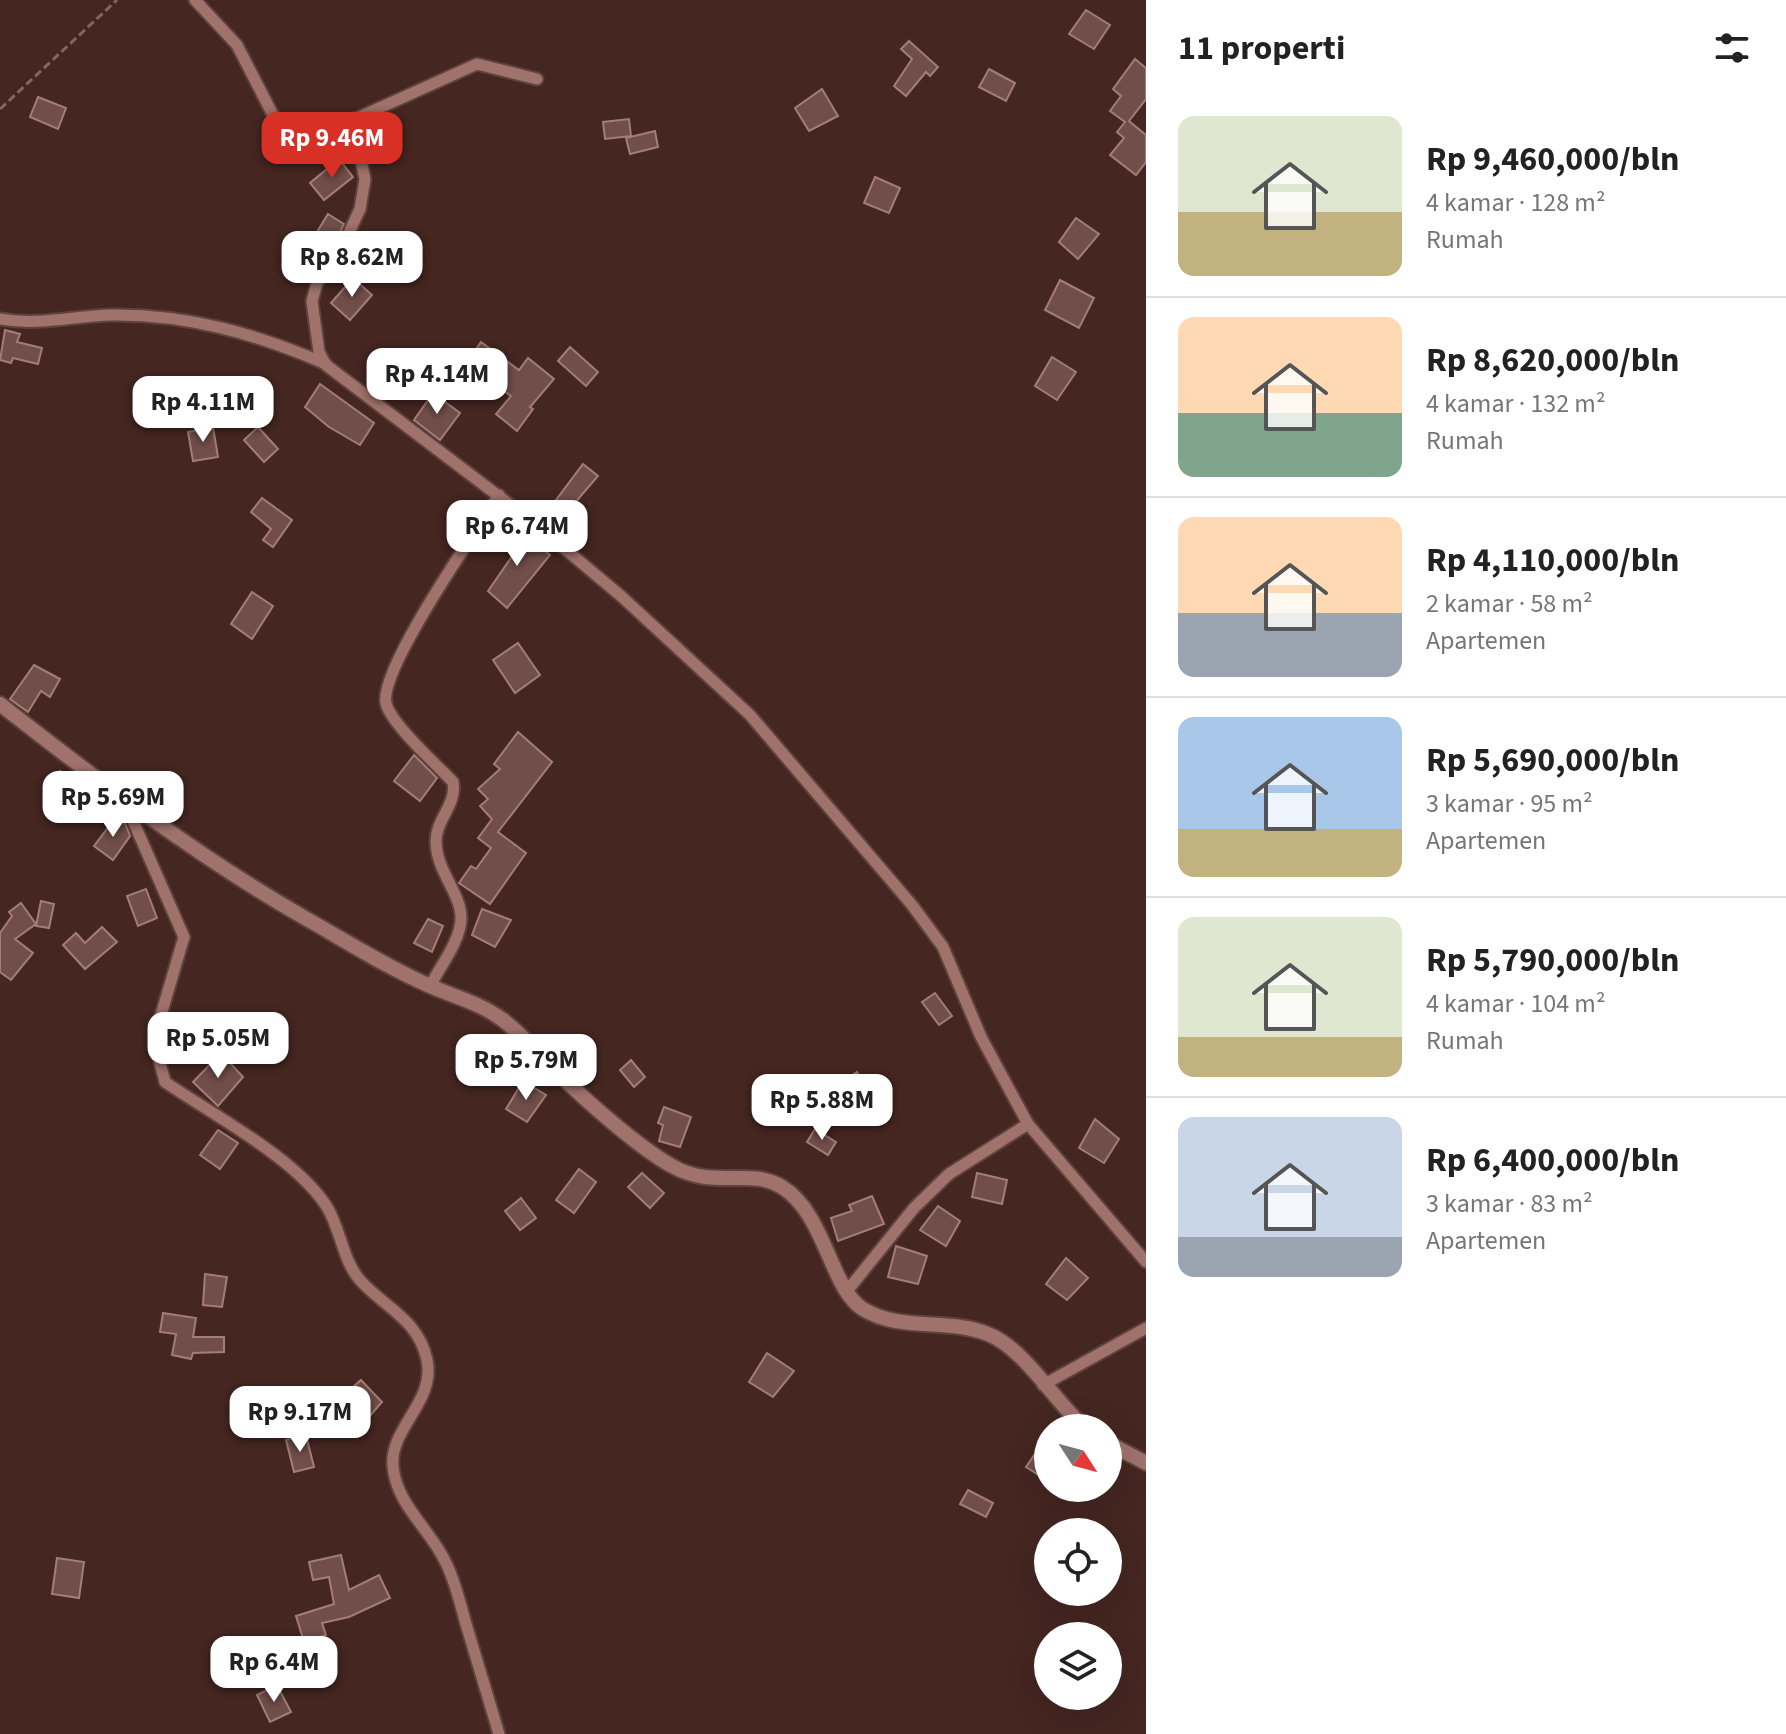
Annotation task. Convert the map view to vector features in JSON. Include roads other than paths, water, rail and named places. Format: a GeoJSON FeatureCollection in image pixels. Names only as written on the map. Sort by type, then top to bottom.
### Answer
{"type":"FeatureCollection","features":[{"type":"Feature","properties":{"kind":"street"},"geometry":{"type":"LineString","coordinates":[[195,0],[237,45],[273,115],[292,135],[317,136],[477,64],[537,79]]}},
{"type":"Feature","properties":{"kind":"street"},"geometry":{"type":"LineString","coordinates":[[326,365],[319,352],[312,301],[317,283],[341,250],[360,209],[365,179],[352,119]]}},
{"type":"Feature","properties":{"kind":"street"},"geometry":{"type":"LineString","coordinates":[[0,319],[48,322],[114,315],[191,321],[265,337],[326,365],[499,495],[621,596],[750,715],[912,905],[943,947],[981,1037],[1028,1124],[1146,1262]]}},
{"type":"Feature","properties":{"kind":"street"},"geometry":{"type":"LineString","coordinates":[[430,986],[458,933],[461,916],[439,867],[436,838],[455,792],[453,782],[393,718],[385,702],[390,678],[407,639],[499,495]]}},
{"type":"Feature","properties":{"kind":"street"},"geometry":{"type":"LineString","coordinates":[[0,704],[123,797],[269,897],[430,986],[471,1000],[504,1021],[560,1076],[669,1165],[692,1177],[715,1180],[764,1178],[785,1188],[817,1225],[847,1291],[860,1308],[886,1319],[968,1328],[992,1335],[1011,1348],[1071,1414]]}},
{"type":"Feature","properties":{"kind":"street"},"geometry":{"type":"LineString","coordinates":[[123,797],[184,937],[158,1025],[159,1059],[165,1082],[263,1148],[310,1185],[328,1208],[358,1278],[405,1317],[418,1336],[427,1360],[427,1380],[419,1406],[399,1437],[392,1465],[405,1504],[445,1560],[499,1734]]}},
{"type":"Feature","properties":{"kind":"street"},"geometry":{"type":"LineString","coordinates":[[847,1291],[914,1208],[949,1174],[1028,1124]]}},
{"type":"Feature","properties":{"kind":"street"},"geometry":{"type":"LineString","coordinates":[[1043,1385],[1146,1328]]}},
{"type":"Feature","properties":{"kind":"street"},"geometry":{"type":"LineString","coordinates":[[1122,1450],[1146,1463]]}}]}
